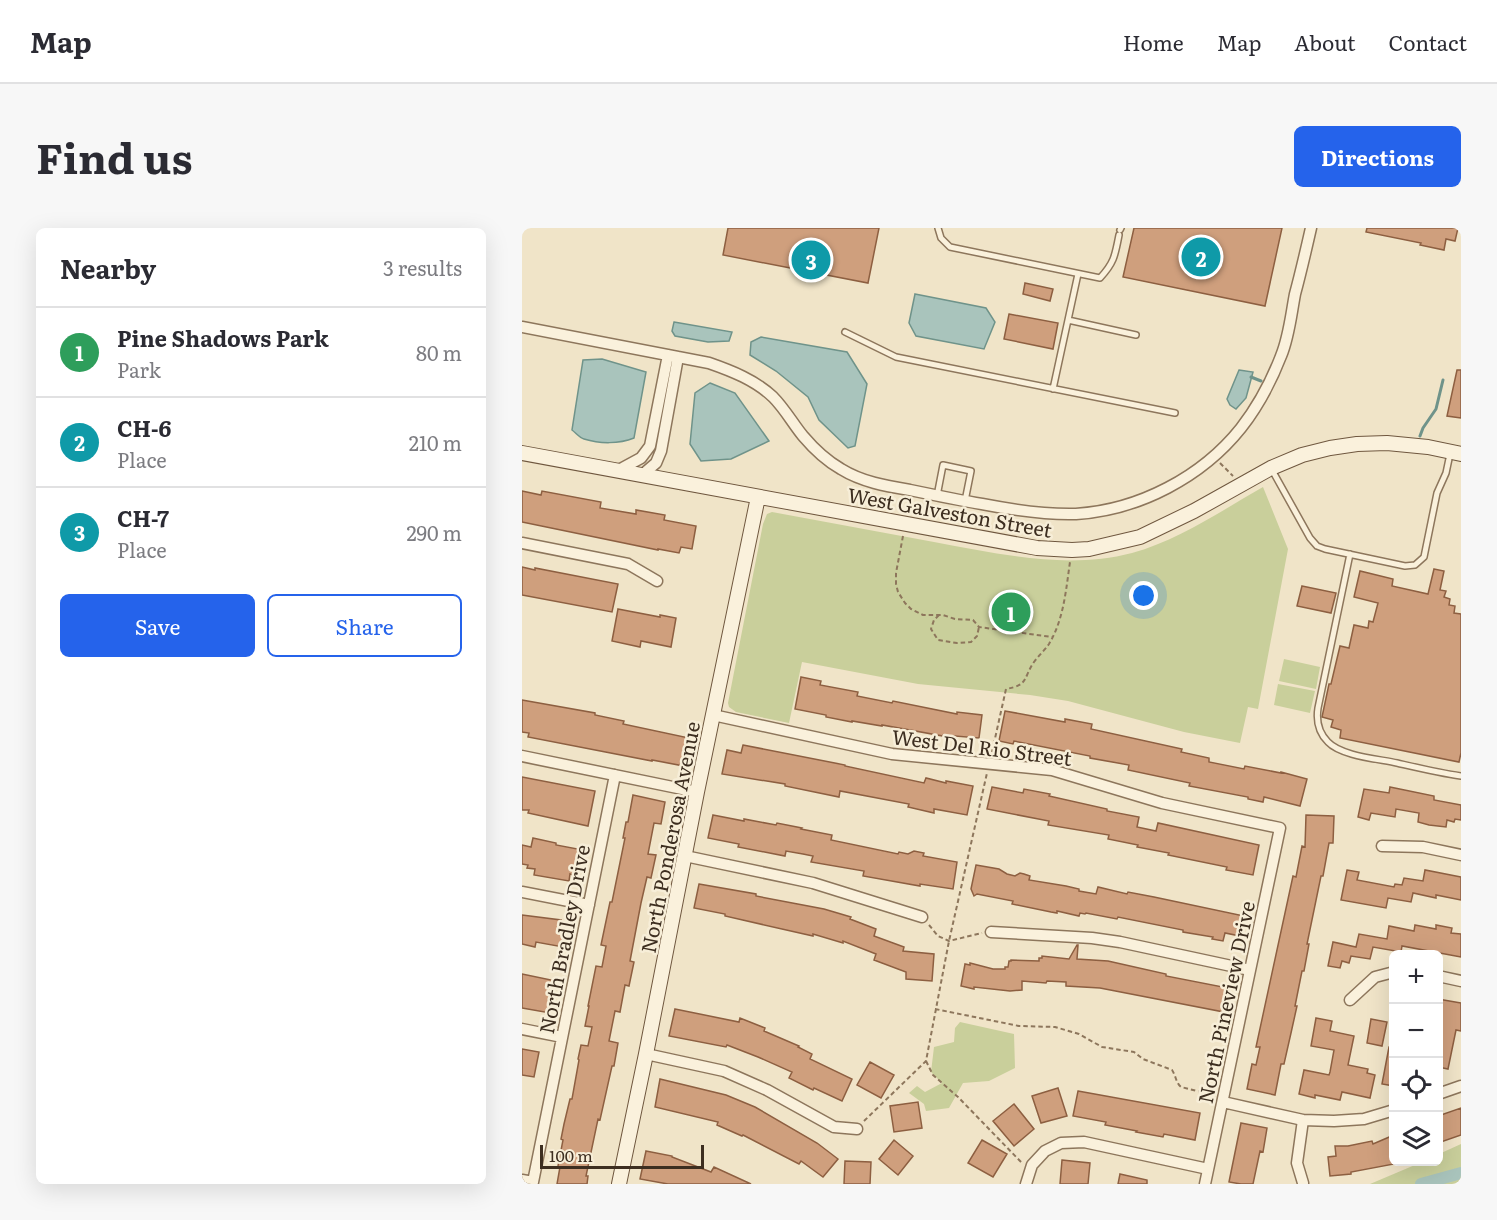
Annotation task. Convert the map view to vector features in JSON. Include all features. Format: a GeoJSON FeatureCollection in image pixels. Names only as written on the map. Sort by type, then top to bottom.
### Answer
{"type":"FeatureCollection","features":[{"type":"Feature","properties":{"kind":"street"},"geometry":{"type":"LineString","coordinates":[[522,327],[709,363],[746,377],[773,397],[804,437],[826,458],[841,469],[874,483],[1016,510],[1044,514],[1076,514],[1131,503],[1188,476],[1226,445],[1243,425],[1273,374],[1284,346],[1311,228]]}},
{"type":"Feature","properties":{"kind":"street"},"geometry":{"type":"LineString","coordinates":[[617,471],[641,458],[650,446],[673,356]]}},
{"type":"Feature","properties":{"kind":"street"},"geometry":{"type":"LineString","coordinates":[[642,476],[656,463],[661,450],[673,356]]}},
{"type":"Feature","properties":{"kind":"street","name":"West Galveston Street"},"geometry":{"type":"LineString","coordinates":[[522,453],[1037,549],[1072,550],[1089,549],[1140,537],[1194,511],[1271,468],[1320,450],[1387,442],[1456,453]]}},
{"type":"Feature","properties":{"kind":"street","name":"North Ponderosa Avenue"},"geometry":{"type":"LineString","coordinates":[[618,1184],[758,497]]}},
{"type":"Feature","properties":{"kind":"street"},"geometry":{"type":"LineString","coordinates":[[522,543],[628,564],[657,582]]}},
{"type":"Feature","properties":{"kind":"street","name":"West Del Rio Street"},"geometry":{"type":"LineString","coordinates":[[714,715],[892,754],[1053,770],[1162,803],[1280,828]]}},
{"type":"Feature","properties":{"kind":"street"},"geometry":{"type":"LineString","coordinates":[[522,756],[697,792]]}},
{"type":"Feature","properties":{"kind":"street","name":"North Bradley Drive"},"geometry":{"type":"LineString","coordinates":[[527,1181],[562,1037],[615,775]]}},
{"type":"Feature","properties":{"kind":"street","name":"North Pineview Drive"},"geometry":{"type":"LineString","coordinates":[[1205,1184],[1280,828]]}},
{"type":"Feature","properties":{"kind":"street"},"geometry":{"type":"LineString","coordinates":[[1382,846],[1423,847],[1461,855]]}},
{"type":"Feature","properties":{"kind":"street"},"geometry":{"type":"LineString","coordinates":[[685,856],[813,883],[922,917]]}},
{"type":"Feature","properties":{"kind":"street"},"geometry":{"type":"LineString","coordinates":[[522,892],[589,905]]}},
{"type":"Feature","properties":{"kind":"street"},"geometry":{"type":"LineString","coordinates":[[991,932],[1110,940],[1250,970]]}},
{"type":"Feature","properties":{"kind":"street"},"geometry":{"type":"LineString","coordinates":[[1350,1000],[1375,977],[1389,973]]}},
{"type":"Feature","properties":{"kind":"street"},"geometry":{"type":"LineString","coordinates":[[1443,977],[1461,981]]}},
{"type":"Feature","properties":{"kind":"street"},"geometry":{"type":"LineString","coordinates":[[522,1029],[562,1037]]}},
{"type":"Feature","properties":{"kind":"street"},"geometry":{"type":"LineString","coordinates":[[646,1054],[724,1071],[768,1090],[834,1127],[857,1129]]}},
{"type":"Feature","properties":{"kind":"street"},"geometry":{"type":"LineString","coordinates":[[1443,1092],[1461,1086]]}},
{"type":"Feature","properties":{"kind":"street"},"geometry":{"type":"LineString","coordinates":[[1223,1100],[1303,1120],[1364,1119],[1389,1112]]}},
{"type":"Feature","properties":{"kind":"street"},"geometry":{"type":"LineString","coordinates":[[1303,1120],[1298,1163],[1303,1182]]}},
{"type":"Feature","properties":{"kind":"street"},"geometry":{"type":"LineString","coordinates":[[1026,1184],[1032,1165],[1045,1151],[1061,1143],[1084,1143],[1208,1169]]}},
{"type":"Feature","properties":{"kind":"lane"},"geometry":{"type":"LineString","coordinates":[[938,228],[941,238],[950,247],[1100,278],[1114,260],[1120,231]]}},
{"type":"Feature","properties":{"kind":"lane"},"geometry":{"type":"LineString","coordinates":[[1053,389],[1078,274]]}},
{"type":"Feature","properties":{"kind":"lane"},"geometry":{"type":"LineString","coordinates":[[1068,320],[1136,335]]}},
{"type":"Feature","properties":{"kind":"lane"},"geometry":{"type":"LineString","coordinates":[[845,332],[896,357],[1174,413]]}},
{"type":"Feature","properties":{"kind":"lane"},"geometry":{"type":"LineString","coordinates":[[1271,468],[1310,538],[1317,546],[1405,566],[1415,565],[1424,557],[1437,494],[1456,453]]}},
{"type":"Feature","properties":{"kind":"lane"},"geometry":{"type":"LineString","coordinates":[[937,496],[943,465],[971,471],[965,501]]}},
{"type":"Feature","properties":{"kind":"lane"},"geometry":{"type":"LineString","coordinates":[[1350,554],[1320,700],[1318,727],[1328,743],[1339,750],[1461,776]]}},
{"type":"Feature","properties":{"kind":"path"},"geometry":{"type":"LineString","coordinates":[[1213,456],[1242,484]]}},
{"type":"Feature","properties":{"kind":"path"},"geometry":{"type":"LineString","coordinates":[[905,523],[896,584],[898,592],[911,609],[923,615],[943,615],[973,621],[979,627],[1052,637]]}},
{"type":"Feature","properties":{"kind":"path"},"geometry":{"type":"LineString","coordinates":[[857,1129],[926,1061],[949,941],[1006,689],[1022,684],[1034,661],[1048,646],[1062,612],[1072,550]]}},
{"type":"Feature","properties":{"kind":"path"},"geometry":{"type":"LineString","coordinates":[[939,615],[934,620],[931,629],[938,640],[957,643],[971,642],[977,636],[979,627]]}},
{"type":"Feature","properties":{"kind":"path"},"geometry":{"type":"LineString","coordinates":[[922,917],[938,936],[949,941],[991,932]]}},
{"type":"Feature","properties":{"kind":"path"},"geometry":{"type":"LineString","coordinates":[[935,1009],[1019,1026],[1055,1027],[1071,1032],[1086,1037],[1102,1047],[1134,1052],[1143,1059],[1172,1070],[1181,1088],[1223,1100]]}},
{"type":"Feature","properties":{"kind":"path"},"geometry":{"type":"LineString","coordinates":[[926,1061],[933,1075],[958,1097],[1030,1171]]}},
{"type":"Feature","properties":{"kind":"green space"},"geometry":{"type":"Polygon","coordinates":[[[1263,487],[1288,549],[1258,709],[1248,707],[1240,743],[1184,732],[1068,701],[918,684],[802,662],[789,723],[736,712],[729,707],[763,524],[767,514],[772,512],[1008,555],[1083,560],[1132,553],[1166,541],[1263,487]]]}},
{"type":"Feature","properties":{"kind":"green space"},"geometry":{"type":"Polygon","coordinates":[[[1284,659],[1320,667],[1316,689],[1279,681],[1284,659]]]}},
{"type":"Feature","properties":{"kind":"green space"},"geometry":{"type":"Polygon","coordinates":[[[1278,684],[1315,691],[1310,713],[1274,705],[1278,684]]]}},
{"type":"Feature","properties":{"kind":"green space"},"geometry":{"type":"Polygon","coordinates":[[[960,1022],[1014,1034],[1015,1068],[989,1081],[963,1083],[949,1108],[926,1111],[924,1104],[909,1093],[917,1086],[925,1092],[942,1083],[931,1072],[934,1047],[954,1042],[955,1028],[960,1022]]]}},
{"type":"Feature","properties":{"kind":"green space"},"geometry":{"type":"Polygon","coordinates":[[[1461,1144],[1461,1184],[1370,1184],[1413,1166],[1443,1166],[1443,1152],[1461,1144]]]}},
{"type":"Feature","properties":{"kind":"water"},"geometry":{"type":"Polygon","coordinates":[[[915,294],[986,308],[995,322],[984,349],[916,336],[909,323],[915,294]]]}},
{"type":"Feature","properties":{"kind":"water"},"geometry":{"type":"Polygon","coordinates":[[[674,322],[732,332],[729,341],[708,342],[675,336],[672,331],[674,322]]]}},
{"type":"Feature","properties":{"kind":"water"},"geometry":{"type":"Polygon","coordinates":[[[761,337],[847,352],[867,384],[855,446],[848,448],[819,420],[808,397],[776,371],[750,355],[751,342],[761,337]]]}},
{"type":"Feature","properties":{"kind":"water"},"geometry":{"type":"Polygon","coordinates":[[[602,359],[646,372],[634,438],[609,443],[596,442],[582,438],[572,430],[583,360],[602,359]]]}},
{"type":"Feature","properties":{"kind":"water"},"geometry":{"type":"Polygon","coordinates":[[[1239,370],[1253,372],[1246,398],[1236,409],[1227,399],[1239,370]]]}},
{"type":"Feature","properties":{"kind":"water"},"geometry":{"type":"Polygon","coordinates":[[[710,383],[735,393],[769,441],[731,459],[701,461],[690,444],[695,393],[710,383]]]}},
{"type":"Feature","properties":{"kind":"building"},"geometry":{"type":"Polygon","coordinates":[[[728,228],[879,228],[868,283],[723,255],[728,228]]]}},
{"type":"Feature","properties":{"kind":"building"},"geometry":{"type":"Polygon","coordinates":[[[1134,228],[1282,228],[1265,306],[1123,277],[1134,228]]]}},
{"type":"Feature","properties":{"kind":"building"},"geometry":{"type":"Polygon","coordinates":[[[1367,228],[1458,228],[1455,241],[1446,239],[1444,250],[1366,232],[1367,228]]]}},
{"type":"Feature","properties":{"kind":"building"},"geometry":{"type":"Polygon","coordinates":[[[1025,283],[1053,289],[1050,301],[1023,294],[1025,283]]]}},
{"type":"Feature","properties":{"kind":"building"},"geometry":{"type":"Polygon","coordinates":[[[1009,314],[1058,323],[1053,349],[1004,339],[1009,314]]]}},
{"type":"Feature","properties":{"kind":"building"},"geometry":{"type":"Polygon","coordinates":[[[1457,370],[1461,370],[1461,418],[1447,416],[1457,370]]]}},
{"type":"Feature","properties":{"kind":"building"},"geometry":{"type":"Polygon","coordinates":[[[522,491],[541,495],[542,491],[601,502],[600,508],[636,514],[636,510],[665,515],[664,520],[696,526],[692,549],[681,547],[679,553],[658,550],[522,522],[522,491]]]}},
{"type":"Feature","properties":{"kind":"building"},"geometry":{"type":"Polygon","coordinates":[[[522,567],[618,584],[612,612],[522,595],[522,567]]]}},
{"type":"Feature","properties":{"kind":"building"},"geometry":{"type":"Polygon","coordinates":[[[1434,569],[1444,571],[1440,590],[1446,591],[1444,597],[1450,599],[1449,605],[1455,606],[1454,613],[1461,614],[1461,753],[1459,762],[1340,738],[1341,730],[1331,727],[1333,720],[1322,717],[1340,646],[1349,648],[1354,625],[1368,628],[1369,621],[1373,622],[1378,603],[1354,597],[1360,571],[1393,579],[1392,586],[1428,594],[1434,569]]]}},
{"type":"Feature","properties":{"kind":"building"},"geometry":{"type":"Polygon","coordinates":[[[1302,586],[1336,593],[1331,613],[1297,606],[1302,586]]]}},
{"type":"Feature","properties":{"kind":"building"},"geometry":{"type":"Polygon","coordinates":[[[618,609],[676,618],[671,647],[641,641],[640,647],[612,641],[618,609]]]}},
{"type":"Feature","properties":{"kind":"building"},"geometry":{"type":"Polygon","coordinates":[[[801,677],[821,681],[820,685],[858,692],[857,696],[957,714],[957,712],[982,715],[979,738],[943,736],[852,722],[795,709],[801,677]]]}},
{"type":"Feature","properties":{"kind":"building"},"geometry":{"type":"Polygon","coordinates":[[[522,700],[595,713],[595,715],[624,721],[623,724],[689,738],[684,766],[528,737],[529,733],[522,732],[522,700]]]}},
{"type":"Feature","properties":{"kind":"building"},"geometry":{"type":"Polygon","coordinates":[[[1005,711],[1065,722],[1065,719],[1092,724],[1091,729],[1182,749],[1181,752],[1209,758],[1209,762],[1244,769],[1245,766],[1281,772],[1307,779],[1300,806],[1264,797],[1263,802],[1189,786],[1190,783],[1128,770],[1129,765],[1090,758],[1090,756],[1014,741],[1013,744],[999,741],[1005,711]]]}},
{"type":"Feature","properties":{"kind":"building"},"geometry":{"type":"Polygon","coordinates":[[[743,745],[924,783],[926,778],[973,786],[967,815],[934,809],[934,813],[908,807],[909,804],[840,791],[839,797],[785,786],[785,784],[722,774],[727,750],[741,753],[743,745]]]}},
{"type":"Feature","properties":{"kind":"building"},"geometry":{"type":"Polygon","coordinates":[[[522,777],[595,791],[588,826],[522,810],[522,777]]]}},
{"type":"Feature","properties":{"kind":"building"},"geometry":{"type":"Polygon","coordinates":[[[992,787],[1023,793],[1024,789],[1050,794],[1049,796],[1139,817],[1137,827],[1156,831],[1158,823],[1259,845],[1253,875],[1108,839],[1109,835],[1048,825],[1049,821],[987,809],[992,787]]]}},
{"type":"Feature","properties":{"kind":"building"},"geometry":{"type":"Polygon","coordinates":[[[1390,787],[1434,796],[1434,800],[1461,805],[1461,820],[1455,819],[1454,822],[1447,820],[1446,827],[1429,825],[1418,822],[1419,813],[1396,809],[1395,817],[1371,813],[1369,820],[1358,817],[1364,789],[1389,793],[1390,787]]]}},
{"type":"Feature","properties":{"kind":"building"},"geometry":{"type":"Polygon","coordinates":[[[633,795],[665,802],[661,824],[654,823],[648,854],[656,855],[651,878],[647,877],[641,903],[630,961],[634,962],[629,986],[625,985],[620,1012],[615,1011],[609,1041],[618,1043],[600,1120],[598,1119],[586,1176],[588,1176],[587,1184],[557,1184],[563,1140],[561,1139],[570,1099],[572,1099],[581,1045],[588,1046],[592,1027],[585,1026],[588,1006],[596,966],[602,967],[606,946],[601,945],[633,795]]]}},
{"type":"Feature","properties":{"kind":"building"},"geometry":{"type":"Polygon","coordinates":[[[713,815],[776,825],[777,823],[832,835],[831,840],[898,854],[899,852],[908,854],[914,851],[924,853],[923,856],[957,862],[953,889],[863,876],[864,871],[811,862],[813,856],[786,851],[785,856],[738,847],[739,844],[708,838],[713,815]]]}},
{"type":"Feature","properties":{"kind":"building"},"geometry":{"type":"Polygon","coordinates":[[[1306,815],[1334,816],[1333,843],[1329,843],[1323,876],[1321,876],[1307,944],[1309,944],[1304,971],[1302,971],[1295,1006],[1297,1006],[1275,1095],[1247,1089],[1252,1064],[1256,1065],[1260,1047],[1256,1047],[1293,876],[1296,877],[1302,846],[1305,847],[1306,815]]]}},
{"type":"Feature","properties":{"kind":"building"},"geometry":{"type":"Polygon","coordinates":[[[533,838],[583,850],[578,876],[570,874],[569,881],[534,875],[535,869],[527,868],[528,865],[522,864],[522,845],[531,847],[533,838]]]}},
{"type":"Feature","properties":{"kind":"building"},"geometry":{"type":"Polygon","coordinates":[[[976,865],[999,869],[1015,876],[1020,873],[1024,874],[1030,876],[1029,880],[1066,886],[1079,889],[1079,891],[1096,894],[1098,887],[1244,916],[1240,936],[1225,933],[1223,941],[1183,932],[1183,930],[1118,917],[1117,919],[1086,913],[1080,913],[1079,916],[1057,911],[1057,913],[1012,904],[1013,901],[977,894],[974,896],[971,889],[976,865]]]}},
{"type":"Feature","properties":{"kind":"building"},"geometry":{"type":"Polygon","coordinates":[[[1347,870],[1359,872],[1357,880],[1394,887],[1395,884],[1402,885],[1404,878],[1423,881],[1425,870],[1461,877],[1461,900],[1413,893],[1411,902],[1388,898],[1386,908],[1341,900],[1347,870]]]}},
{"type":"Feature","properties":{"kind":"building"},"geometry":{"type":"Polygon","coordinates":[[[699,884],[756,894],[756,896],[824,909],[851,917],[850,919],[876,929],[874,936],[904,947],[903,951],[934,954],[932,981],[906,979],[906,972],[874,960],[876,954],[843,941],[843,943],[813,934],[813,936],[694,908],[699,884]]]}},
{"type":"Feature","properties":{"kind":"building"},"geometry":{"type":"Polygon","coordinates":[[[522,915],[561,920],[559,927],[567,929],[563,947],[536,942],[535,947],[522,944],[522,915]]]}},
{"type":"Feature","properties":{"kind":"building"},"geometry":{"type":"Polygon","coordinates":[[[1415,925],[1436,929],[1436,925],[1452,928],[1451,933],[1461,934],[1461,957],[1443,954],[1443,950],[1423,950],[1402,946],[1401,950],[1390,950],[1373,947],[1370,959],[1351,956],[1349,963],[1342,961],[1340,968],[1328,966],[1333,942],[1356,947],[1359,934],[1387,939],[1389,926],[1414,931],[1415,925]]]}},
{"type":"Feature","properties":{"kind":"building"},"geometry":{"type":"Polygon","coordinates":[[[1077,945],[1077,959],[1108,961],[1166,974],[1166,976],[1228,988],[1224,1012],[1100,988],[1066,986],[1066,982],[1022,981],[1022,990],[1010,991],[961,986],[965,964],[1005,969],[1011,960],[1039,961],[1042,956],[1069,959],[1077,945]]]}},
{"type":"Feature","properties":{"kind":"building"},"geometry":{"type":"Polygon","coordinates":[[[522,974],[556,981],[550,1013],[522,1008],[522,974]]]}},
{"type":"Feature","properties":{"kind":"building"},"geometry":{"type":"Polygon","coordinates":[[[1443,1000],[1461,1003],[1461,1031],[1456,1030],[1448,1069],[1443,1068],[1443,1000]]]}},
{"type":"Feature","properties":{"kind":"building"},"geometry":{"type":"Polygon","coordinates":[[[675,1009],[739,1022],[740,1018],[799,1046],[812,1054],[810,1059],[852,1079],[842,1101],[789,1078],[792,1072],[727,1045],[726,1047],[669,1036],[675,1009]]]}},
{"type":"Feature","properties":{"kind":"building"},"geometry":{"type":"Polygon","coordinates":[[[1316,1018],[1332,1021],[1330,1031],[1354,1036],[1348,1065],[1368,1069],[1367,1073],[1375,1075],[1370,1098],[1342,1092],[1340,1100],[1299,1094],[1304,1070],[1329,1075],[1330,1072],[1334,1050],[1311,1046],[1316,1018]]]}},
{"type":"Feature","properties":{"kind":"building"},"geometry":{"type":"Polygon","coordinates":[[[1371,1019],[1387,1022],[1382,1046],[1367,1043],[1371,1019]]]}},
{"type":"Feature","properties":{"kind":"building"},"geometry":{"type":"Polygon","coordinates":[[[1389,1047],[1389,1085],[1382,1084],[1389,1047]]]}},
{"type":"Feature","properties":{"kind":"building"},"geometry":{"type":"Polygon","coordinates":[[[522,1049],[539,1052],[534,1077],[522,1075],[522,1049]]]}},
{"type":"Feature","properties":{"kind":"building"},"geometry":{"type":"Polygon","coordinates":[[[870,1062],[894,1075],[881,1098],[857,1085],[870,1062]]]}},
{"type":"Feature","properties":{"kind":"building"},"geometry":{"type":"Polygon","coordinates":[[[660,1079],[726,1095],[755,1107],[817,1143],[838,1159],[823,1177],[801,1161],[799,1164],[743,1135],[717,1125],[718,1122],[655,1107],[660,1079]]]}},
{"type":"Feature","properties":{"kind":"building"},"geometry":{"type":"Polygon","coordinates":[[[1058,1088],[1067,1116],[1041,1123],[1032,1096],[1058,1088]]]}},
{"type":"Feature","properties":{"kind":"building"},"geometry":{"type":"Polygon","coordinates":[[[1078,1091],[1200,1113],[1195,1140],[1136,1132],[1105,1125],[1106,1122],[1073,1116],[1078,1091]]]}},
{"type":"Feature","properties":{"kind":"building"},"geometry":{"type":"Polygon","coordinates":[[[918,1102],[922,1128],[894,1132],[890,1106],[918,1102]]]}},
{"type":"Feature","properties":{"kind":"building"},"geometry":{"type":"Polygon","coordinates":[[[1014,1104],[1034,1129],[1014,1146],[993,1121],[1014,1104]]]}},
{"type":"Feature","properties":{"kind":"building"},"geometry":{"type":"Polygon","coordinates":[[[1461,1108],[1461,1135],[1443,1141],[1443,1114],[1461,1108]]]}},
{"type":"Feature","properties":{"kind":"building"},"geometry":{"type":"Polygon","coordinates":[[[1241,1123],[1267,1128],[1263,1152],[1260,1151],[1253,1184],[1229,1182],[1241,1123]]]}},
{"type":"Feature","properties":{"kind":"building"},"geometry":{"type":"Polygon","coordinates":[[[1389,1137],[1389,1165],[1351,1172],[1351,1174],[1330,1176],[1328,1157],[1336,1156],[1335,1146],[1372,1141],[1373,1144],[1389,1137]]]}},
{"type":"Feature","properties":{"kind":"building"},"geometry":{"type":"Polygon","coordinates":[[[894,1140],[913,1156],[898,1175],[879,1159],[894,1140]]]}},
{"type":"Feature","properties":{"kind":"building"},"geometry":{"type":"Polygon","coordinates":[[[982,1140],[1007,1154],[993,1177],[968,1163],[982,1140]]]}},
{"type":"Feature","properties":{"kind":"building"},"geometry":{"type":"Polygon","coordinates":[[[646,1151],[672,1156],[711,1172],[714,1167],[751,1184],[668,1184],[640,1179],[646,1151]]]}},
{"type":"Feature","properties":{"kind":"building"},"geometry":{"type":"Polygon","coordinates":[[[1062,1160],[1090,1163],[1088,1184],[1060,1184],[1062,1160]]]}},
{"type":"Feature","properties":{"kind":"building"},"geometry":{"type":"Polygon","coordinates":[[[845,1161],[871,1162],[870,1184],[844,1184],[845,1161]]]}},
{"type":"Feature","properties":{"kind":"building"},"geometry":{"type":"Polygon","coordinates":[[[1120,1174],[1147,1180],[1147,1184],[1118,1184],[1120,1174]]]}},
{"type":"Feature","properties":{"kind":"waterway"},"geometry":{"type":"LineString","coordinates":[[1251,377],[1261,381]]}},
{"type":"Feature","properties":{"kind":"waterway"},"geometry":{"type":"LineString","coordinates":[[1420,436],[1436,409],[1443,380]]}},
{"type":"Feature","properties":{"kind":"waterway"},"geometry":{"type":"LineString","coordinates":[[1421,1184],[1461,1173]]}},
{"type":"Feature","properties":{"kind":"place","name":"CH-6"},"geometry":{"type":"Point","coordinates":[1201,257]}},
{"type":"Feature","properties":{"kind":"place","name":"CH-7"},"geometry":{"type":"Point","coordinates":[811,260]}},
{"type":"Feature","properties":{"kind":"place","name":"Pine Shadows Park"},"geometry":{"type":"Point","coordinates":[1011,612]}}]}
